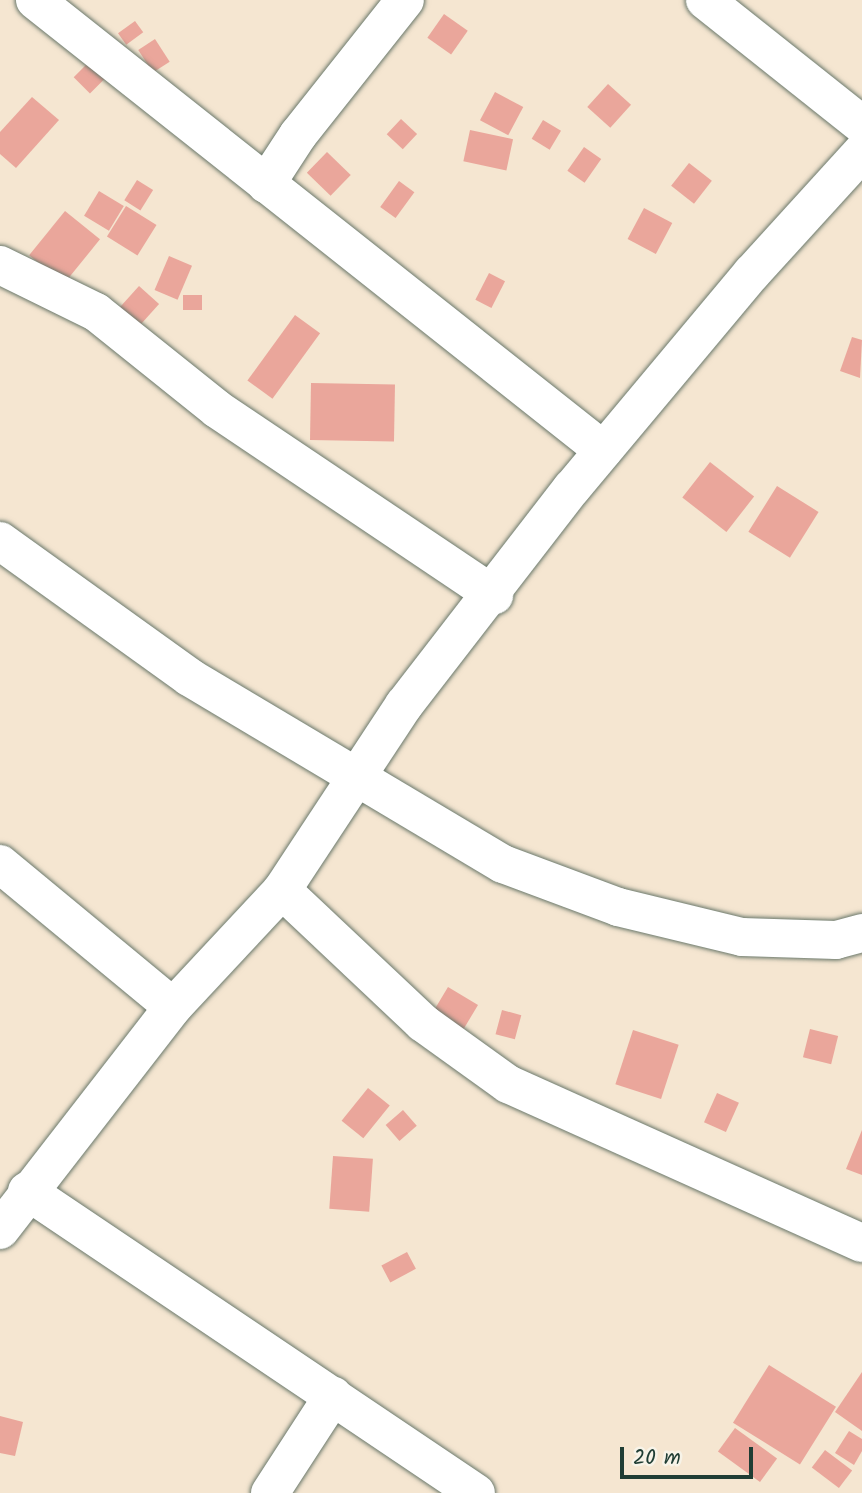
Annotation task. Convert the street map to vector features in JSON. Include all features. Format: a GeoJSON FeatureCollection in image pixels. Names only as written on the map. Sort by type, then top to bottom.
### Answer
{"type":"FeatureCollection","features":[{"type":"Feature","properties":{"kind":"street"},"geometry":{"type":"LineString","coordinates":[[35,0],[603,450]]}},
{"type":"Feature","properties":{"kind":"street"},"geometry":{"type":"LineString","coordinates":[[266,184],[298,135],[405,0]]}},
{"type":"Feature","properties":{"kind":"street"},"geometry":{"type":"LineString","coordinates":[[705,0],[862,125]]}},
{"type":"Feature","properties":{"kind":"street"},"geometry":{"type":"LineString","coordinates":[[0,1230],[27,1191],[173,1007],[282,890],[404,705],[494,595],[603,450],[862,152]]}},
{"type":"Feature","properties":{"kind":"street"},"geometry":{"type":"LineString","coordinates":[[0,265],[96,312],[217,409],[494,595]]}},
{"type":"Feature","properties":{"kind":"street"},"geometry":{"type":"LineString","coordinates":[[0,541],[189,677],[503,864],[618,907],[742,937],[835,940],[862,933]]}},
{"type":"Feature","properties":{"kind":"street"},"geometry":{"type":"LineString","coordinates":[[0,864],[173,1007]]}},
{"type":"Feature","properties":{"kind":"street"},"geometry":{"type":"LineString","coordinates":[[282,890],[423,1023],[508,1084],[862,1243]]}},
{"type":"Feature","properties":{"kind":"street"},"geometry":{"type":"LineString","coordinates":[[27,1191],[476,1493]]}},
{"type":"Feature","properties":{"kind":"street"},"geometry":{"type":"LineString","coordinates":[[270,1493],[333,1395]]}},
{"type":"Feature","properties":{"kind":"building"},"geometry":{"type":"Polygon","coordinates":[[[444,14],[468,31],[451,54],[427,38],[444,14]]]}},
{"type":"Feature","properties":{"kind":"building"},"geometry":{"type":"Polygon","coordinates":[[[135,21],[143,32],[126,45],[118,33],[135,21]]]}},
{"type":"Feature","properties":{"kind":"building"},"geometry":{"type":"Polygon","coordinates":[[[155,39],[170,62],[153,73],[138,50],[155,39]]]}},
{"type":"Feature","properties":{"kind":"building"},"geometry":{"type":"Polygon","coordinates":[[[97,54],[113,70],[90,94],[74,77],[97,54]]]}},
{"type":"Feature","properties":{"kind":"building"},"geometry":{"type":"Polygon","coordinates":[[[608,84],[631,105],[610,128],[587,107],[608,84]]]}},
{"type":"Feature","properties":{"kind":"building"},"geometry":{"type":"Polygon","coordinates":[[[495,92],[523,107],[508,135],[480,120],[495,92]]]}},
{"type":"Feature","properties":{"kind":"building"},"geometry":{"type":"Polygon","coordinates":[[[32,97],[59,120],[16,168],[0,154],[0,132],[32,97]]]}},
{"type":"Feature","properties":{"kind":"building"},"geometry":{"type":"Polygon","coordinates":[[[401,119],[417,134],[403,149],[387,134],[401,119]]]}},
{"type":"Feature","properties":{"kind":"building"},"geometry":{"type":"Polygon","coordinates":[[[543,120],[561,131],[550,150],[532,139],[543,120]]]}},
{"type":"Feature","properties":{"kind":"building"},"geometry":{"type":"Polygon","coordinates":[[[470,130],[513,139],[506,170],[463,161],[470,130]]]}},
{"type":"Feature","properties":{"kind":"building"},"geometry":{"type":"Polygon","coordinates":[[[584,147],[601,159],[585,183],[567,171],[584,147]]]}},
{"type":"Feature","properties":{"kind":"building"},"geometry":{"type":"Polygon","coordinates":[[[327,152],[351,175],[331,196],[307,173],[327,152]]]}},
{"type":"Feature","properties":{"kind":"building"},"geometry":{"type":"Polygon","coordinates":[[[689,163],[712,181],[694,204],[671,186],[689,163]]]}},
{"type":"Feature","properties":{"kind":"building"},"geometry":{"type":"Polygon","coordinates":[[[137,180],[153,190],[140,210],[124,200],[137,180]]]}},
{"type":"Feature","properties":{"kind":"building"},"geometry":{"type":"Polygon","coordinates":[[[399,181],[414,192],[396,218],[380,207],[399,181]]]}},
{"type":"Feature","properties":{"kind":"building"},"geometry":{"type":"Polygon","coordinates":[[[99,191],[124,206],[109,231],[84,216],[99,191]]]}},
{"type":"Feature","properties":{"kind":"building"},"geometry":{"type":"Polygon","coordinates":[[[126,206],[157,225],[137,256],[107,237],[126,206]]]}},
{"type":"Feature","properties":{"kind":"building"},"geometry":{"type":"Polygon","coordinates":[[[644,208],[672,223],[656,254],[628,239],[644,208]]]}},
{"type":"Feature","properties":{"kind":"building"},"geometry":{"type":"Polygon","coordinates":[[[65,211],[100,239],[64,284],[29,255],[65,211]]]}},
{"type":"Feature","properties":{"kind":"building"},"geometry":{"type":"Polygon","coordinates":[[[169,256],[192,266],[178,300],[155,290],[169,256]]]}},
{"type":"Feature","properties":{"kind":"building"},"geometry":{"type":"Polygon","coordinates":[[[489,273],[505,281],[491,308],[475,300],[489,273]]]}},
{"type":"Feature","properties":{"kind":"building"},"geometry":{"type":"Polygon","coordinates":[[[139,286],[159,304],[134,332],[114,313],[139,286]]]}},
{"type":"Feature","properties":{"kind":"building"},"geometry":{"type":"Polygon","coordinates":[[[183,295],[202,295],[202,310],[183,310],[183,295]]]}},
{"type":"Feature","properties":{"kind":"building"},"geometry":{"type":"Polygon","coordinates":[[[295,315],[320,333],[272,399],[247,381],[295,315]]]}},
{"type":"Feature","properties":{"kind":"building"},"geometry":{"type":"Polygon","coordinates":[[[852,337],[862,340],[860,378],[840,371],[852,337]]]}},
{"type":"Feature","properties":{"kind":"building"},"geometry":{"type":"Polygon","coordinates":[[[311,383],[395,384],[394,441],[310,440],[311,383]]]}},
{"type":"Feature","properties":{"kind":"building"},"geometry":{"type":"Polygon","coordinates":[[[710,462],[754,496],[726,532],[682,497],[710,462]]]}},
{"type":"Feature","properties":{"kind":"building"},"geometry":{"type":"Polygon","coordinates":[[[777,486],[819,512],[790,558],[748,532],[777,486]]]}},
{"type":"Feature","properties":{"kind":"building"},"geometry":{"type":"Polygon","coordinates":[[[448,987],[478,1005],[463,1031],[433,1013],[448,987]]]}},
{"type":"Feature","properties":{"kind":"building"},"geometry":{"type":"Polygon","coordinates":[[[502,1010],[521,1015],[515,1039],[496,1034],[502,1010]]]}},
{"type":"Feature","properties":{"kind":"building"},"geometry":{"type":"Polygon","coordinates":[[[810,1029],[838,1036],[831,1064],[803,1057],[810,1029]]]}},
{"type":"Feature","properties":{"kind":"building"},"geometry":{"type":"Polygon","coordinates":[[[633,1030],[679,1045],[661,1099],[615,1084],[633,1030]]]}},
{"type":"Feature","properties":{"kind":"building"},"geometry":{"type":"Polygon","coordinates":[[[368,1088],[390,1106],[363,1138],[342,1121],[368,1088]]]}},
{"type":"Feature","properties":{"kind":"building"},"geometry":{"type":"Polygon","coordinates":[[[717,1093],[739,1103],[726,1132],[704,1122],[717,1093]]]}},
{"type":"Feature","properties":{"kind":"building"},"geometry":{"type":"Polygon","coordinates":[[[403,1110],[417,1126],[399,1141],[386,1125],[403,1110]]]}},
{"type":"Feature","properties":{"kind":"building"},"geometry":{"type":"Polygon","coordinates":[[[862,1130],[862,1175],[846,1169],[862,1130]]]}},
{"type":"Feature","properties":{"kind":"building"},"geometry":{"type":"Polygon","coordinates":[[[333,1156],[373,1159],[369,1212],[329,1209],[333,1156]]]}},
{"type":"Feature","properties":{"kind":"building"},"geometry":{"type":"Polygon","coordinates":[[[407,1252],[416,1269],[390,1282],[381,1266],[407,1252]]]}},
{"type":"Feature","properties":{"kind":"building"},"geometry":{"type":"Polygon","coordinates":[[[769,1365],[836,1407],[800,1465],[733,1423],[769,1365]]]}},
{"type":"Feature","properties":{"kind":"building"},"geometry":{"type":"Polygon","coordinates":[[[862,1372],[862,1431],[835,1412],[862,1372]]]}},
{"type":"Feature","properties":{"kind":"building"},"geometry":{"type":"Polygon","coordinates":[[[0,1416],[23,1422],[15,1456],[0,1453],[0,1416]]]}},
{"type":"Feature","properties":{"kind":"building"},"geometry":{"type":"Polygon","coordinates":[[[735,1428],[777,1459],[760,1482],[718,1451],[735,1428]]]}},
{"type":"Feature","properties":{"kind":"building"},"geometry":{"type":"Polygon","coordinates":[[[849,1431],[862,1439],[862,1451],[854,1465],[835,1453],[849,1431]]]}},
{"type":"Feature","properties":{"kind":"building"},"geometry":{"type":"Polygon","coordinates":[[[825,1450],[852,1470],[839,1488],[812,1468],[825,1450]]]}}]}
